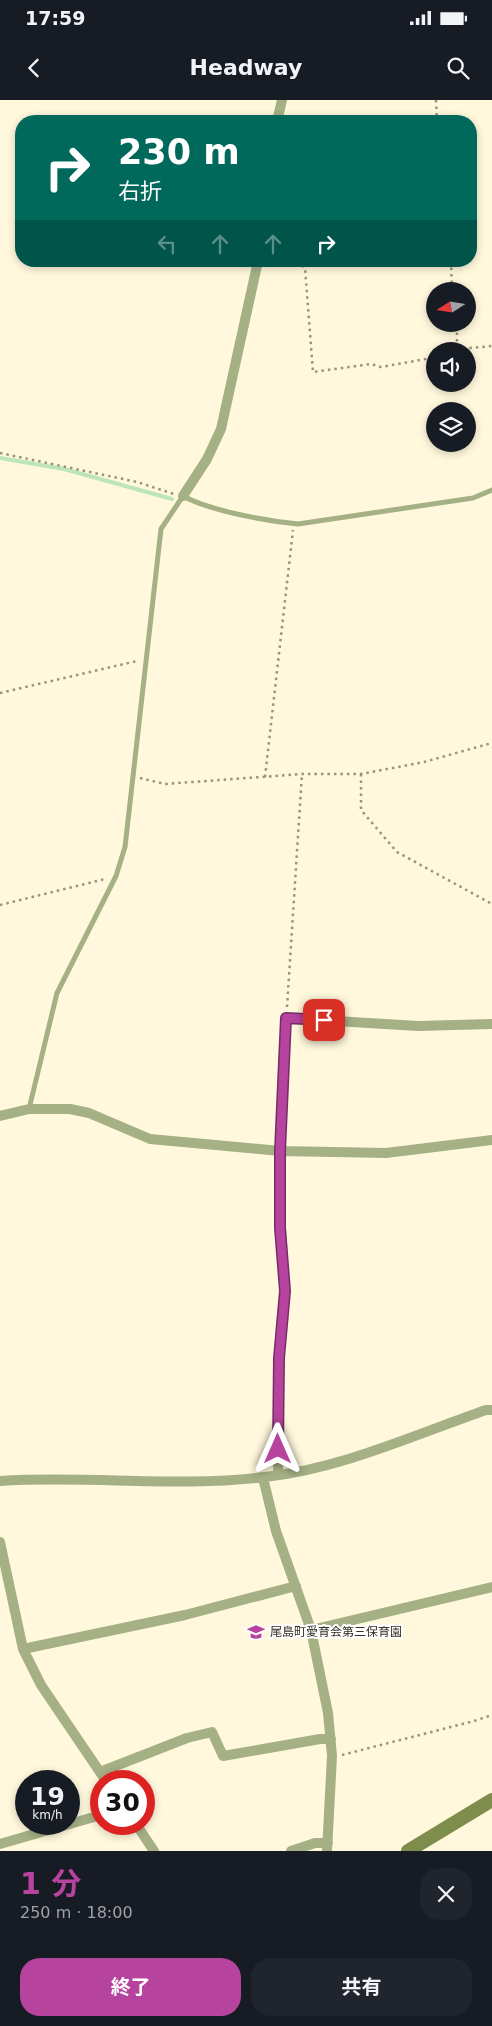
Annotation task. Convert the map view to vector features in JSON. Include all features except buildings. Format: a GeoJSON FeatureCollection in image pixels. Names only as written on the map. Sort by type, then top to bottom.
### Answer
{"type":"FeatureCollection","features":[{"type":"Feature","properties":{"kind":"main road"},"geometry":{"type":"LineString","coordinates":[[408,1851],[492,1800]]}},
{"type":"Feature","properties":{"kind":"street"},"geometry":{"type":"LineString","coordinates":[[278,115],[282,100]]}},
{"type":"Feature","properties":{"kind":"street"},"geometry":{"type":"LineString","coordinates":[[183,496],[207,459],[221,429],[257,267]]}},
{"type":"Feature","properties":{"kind":"street"},"geometry":{"type":"LineString","coordinates":[[278,1475],[279,1358],[285,1291],[280,1228],[280,1151],[286,1018],[418,1026],[492,1024]]}},
{"type":"Feature","properties":{"kind":"street"},"geometry":{"type":"LineString","coordinates":[[0,1116],[29,1109],[70,1109],[89,1113],[150,1139],[280,1151],[386,1153],[492,1140]]}},
{"type":"Feature","properties":{"kind":"street"},"geometry":{"type":"LineString","coordinates":[[0,1481],[45,1478],[170,1482],[263,1478],[330,1465],[486,1410],[492,1410]]}},
{"type":"Feature","properties":{"kind":"street"},"geometry":{"type":"LineString","coordinates":[[263,1478],[276,1531],[311,1630],[324,1688],[331,1739],[332,1756],[327,1847],[315,1843],[291,1851]]}},
{"type":"Feature","properties":{"kind":"street"},"geometry":{"type":"LineString","coordinates":[[0,1542],[23,1649],[41,1685],[98,1770]]}},
{"type":"Feature","properties":{"kind":"street"},"geometry":{"type":"LineString","coordinates":[[23,1649],[184,1615],[296,1586]]}},
{"type":"Feature","properties":{"kind":"street"},"geometry":{"type":"LineString","coordinates":[[311,1630],[492,1587]]}},
{"type":"Feature","properties":{"kind":"street"},"geometry":{"type":"LineString","coordinates":[[118,1770],[187,1738],[212,1732],[223,1756],[331,1739]]}},
{"type":"Feature","properties":{"kind":"street"},"geometry":{"type":"LineString","coordinates":[[0,1844],[90,1818]]}},
{"type":"Feature","properties":{"kind":"street"},"geometry":{"type":"LineString","coordinates":[[143,1835],[154,1851]]}},
{"type":"Feature","properties":{"kind":"lane"},"geometry":{"type":"LineString","coordinates":[[29,1109],[57,993],[116,876],[125,847],[161,529],[183,496],[197,504],[294,523],[317,522],[473,498],[492,490]]}},
{"type":"Feature","properties":{"kind":"path"},"geometry":{"type":"LineString","coordinates":[[436,100],[437,115]]}},
{"type":"Feature","properties":{"kind":"path"},"geometry":{"type":"LineString","coordinates":[[304,267],[306,268],[313,372],[371,364],[381,367],[426,359]]}},
{"type":"Feature","properties":{"kind":"path"},"geometry":{"type":"LineString","coordinates":[[451,267],[452,282]]}},
{"type":"Feature","properties":{"kind":"path"},"geometry":{"type":"LineString","coordinates":[[476,347],[492,346]]}},
{"type":"Feature","properties":{"kind":"path"},"geometry":{"type":"LineString","coordinates":[[0,452],[137,482],[183,496]]}},
{"type":"Feature","properties":{"kind":"path"},"geometry":{"type":"LineString","coordinates":[[264,777],[294,523]]}},
{"type":"Feature","properties":{"kind":"path"},"geometry":{"type":"LineString","coordinates":[[0,693],[146,659]]}},
{"type":"Feature","properties":{"kind":"path"},"geometry":{"type":"LineString","coordinates":[[134,776],[165,784],[302,774],[361,774],[424,762],[492,743]]}},
{"type":"Feature","properties":{"kind":"path"},"geometry":{"type":"LineString","coordinates":[[286,1018],[302,774]]}},
{"type":"Feature","properties":{"kind":"path"},"geometry":{"type":"LineString","coordinates":[[361,774],[361,810],[397,852],[492,904]]}},
{"type":"Feature","properties":{"kind":"path"},"geometry":{"type":"LineString","coordinates":[[0,905],[116,876]]}},
{"type":"Feature","properties":{"kind":"path"},"geometry":{"type":"LineString","coordinates":[[332,1756],[420,1735],[492,1715]]}},
{"type":"Feature","properties":{"kind":"waterway"},"geometry":{"type":"LineString","coordinates":[[0,458],[64,469],[172,499]]}},
{"type":"Feature","properties":{"kind":"place","name":"尾島町愛育会第三保育園"},"geometry":{"type":"Point","coordinates":[256,1632]}},
{"type":"Feature","properties":{"kind":"route"},"geometry":{"type":"LineString","coordinates":[[278,1449],[279,1358],[285,1291],[280,1228],[280,1151],[286,1018],[324,1020]]}}]}
